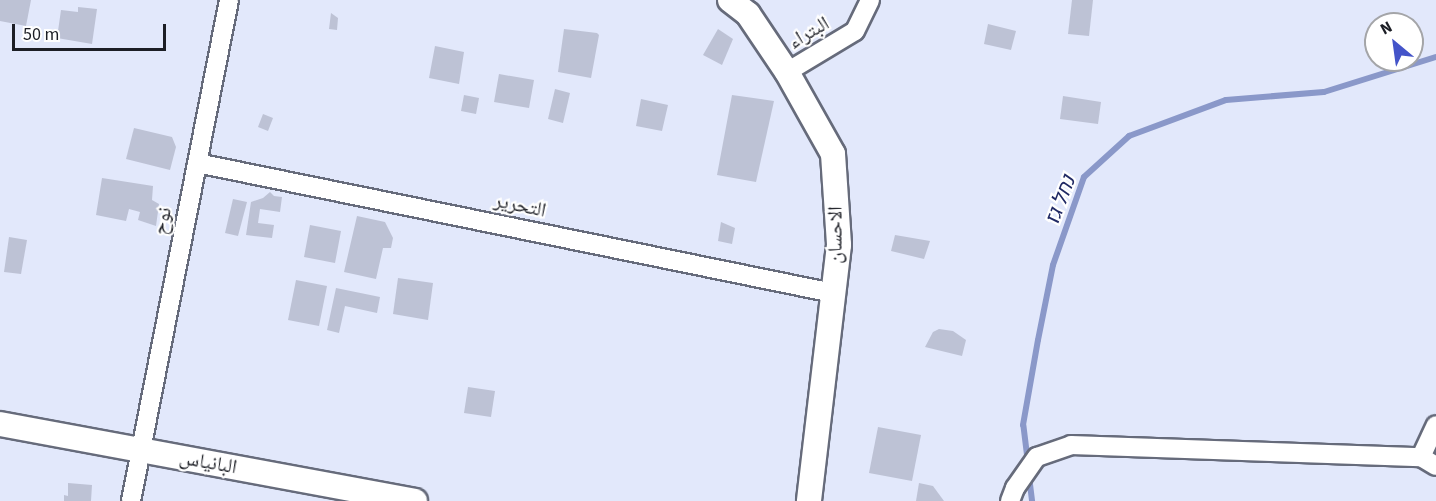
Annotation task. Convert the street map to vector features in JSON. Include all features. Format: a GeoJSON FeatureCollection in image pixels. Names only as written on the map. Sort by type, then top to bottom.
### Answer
{"type":"FeatureCollection","features":[{"type":"Feature","properties":{"kind":"street","name":"نوح"},"geometry":{"type":"LineString","coordinates":[[131,501],[229,0]]}},
{"type":"Feature","properties":{"kind":"street","name":"الاحسان"},"geometry":{"type":"LineString","coordinates":[[730,0],[748,14],[787,72],[833,154],[839,245],[808,501]]}},
{"type":"Feature","properties":{"kind":"street","name":"البتراء"},"geometry":{"type":"LineString","coordinates":[[787,72],[855,32],[870,0]]}},
{"type":"Feature","properties":{"kind":"street","name":"التحرير"},"geometry":{"type":"LineString","coordinates":[[197,163],[834,292]]}},
{"type":"Feature","properties":{"kind":"street","name":"البانياس"},"geometry":{"type":"LineString","coordinates":[[0,424],[416,501]]}},
{"type":"Feature","properties":{"kind":"street"},"geometry":{"type":"LineString","coordinates":[[1010,501],[1015,488],[1037,457],[1071,445],[1429,461],[1436,425]]}},
{"type":"Feature","properties":{"kind":"building"},"geometry":{"type":"Polygon","coordinates":[[[0,0],[31,0],[26,26],[0,21],[0,0]]]}},
{"type":"Feature","properties":{"kind":"building"},"geometry":{"type":"Polygon","coordinates":[[[1072,0],[1093,0],[1089,36],[1068,34],[1072,0]]]}},
{"type":"Feature","properties":{"kind":"building"},"geometry":{"type":"Polygon","coordinates":[[[78,7],[97,9],[92,44],[57,38],[61,10],[78,12],[78,7]]]}},
{"type":"Feature","properties":{"kind":"building"},"geometry":{"type":"Polygon","coordinates":[[[331,13],[338,18],[337,30],[329,29],[331,13]]]}},
{"type":"Feature","properties":{"kind":"building"},"geometry":{"type":"Polygon","coordinates":[[[988,24],[1016,31],[1011,50],[984,44],[988,24]]]}},
{"type":"Feature","properties":{"kind":"building"},"geometry":{"type":"Polygon","coordinates":[[[564,29],[599,35],[591,78],[558,72],[564,29]]]}},
{"type":"Feature","properties":{"kind":"building"},"geometry":{"type":"Polygon","coordinates":[[[718,29],[733,39],[722,65],[703,55],[718,29]]]}},
{"type":"Feature","properties":{"kind":"building"},"geometry":{"type":"Polygon","coordinates":[[[435,46],[464,52],[459,84],[429,78],[435,46]]]}},
{"type":"Feature","properties":{"kind":"building"},"geometry":{"type":"Polygon","coordinates":[[[499,74],[534,80],[529,108],[494,102],[499,74]]]}},
{"type":"Feature","properties":{"kind":"building"},"geometry":{"type":"Polygon","coordinates":[[[555,89],[570,93],[563,123],[548,119],[555,89]]]}},
{"type":"Feature","properties":{"kind":"building"},"geometry":{"type":"Polygon","coordinates":[[[464,95],[479,98],[476,114],[461,111],[464,95]]]}},
{"type":"Feature","properties":{"kind":"building"},"geometry":{"type":"Polygon","coordinates":[[[732,95],[774,101],[756,182],[717,175],[732,95]]]}},
{"type":"Feature","properties":{"kind":"building"},"geometry":{"type":"Polygon","coordinates":[[[1063,96],[1101,102],[1098,124],[1060,119],[1063,96]]]}},
{"type":"Feature","properties":{"kind":"building"},"geometry":{"type":"Polygon","coordinates":[[[641,99],[668,105],[662,131],[636,126],[641,99]]]}},
{"type":"Feature","properties":{"kind":"building"},"geometry":{"type":"Polygon","coordinates":[[[263,114],[273,118],[268,131],[258,127],[263,114]]]}},
{"type":"Feature","properties":{"kind":"building"},"geometry":{"type":"Polygon","coordinates":[[[134,128],[172,137],[176,147],[170,170],[126,159],[134,128]]]}},
{"type":"Feature","properties":{"kind":"building"},"geometry":{"type":"Polygon","coordinates":[[[102,178],[153,186],[152,200],[159,204],[156,226],[138,220],[140,212],[129,209],[126,221],[96,215],[102,178]]]}},
{"type":"Feature","properties":{"kind":"building"},"geometry":{"type":"Polygon","coordinates":[[[270,192],[274,196],[282,197],[280,212],[260,209],[258,223],[274,225],[272,238],[246,235],[251,202],[263,198],[270,192]]]}},
{"type":"Feature","properties":{"kind":"building"},"geometry":{"type":"Polygon","coordinates":[[[233,199],[247,202],[238,236],[225,233],[233,199]]]}},
{"type":"Feature","properties":{"kind":"building"},"geometry":{"type":"Polygon","coordinates":[[[357,216],[385,222],[393,238],[391,248],[383,248],[376,279],[344,272],[357,216]]]}},
{"type":"Feature","properties":{"kind":"building"},"geometry":{"type":"Polygon","coordinates":[[[721,222],[735,228],[732,244],[718,241],[721,222]]]}},
{"type":"Feature","properties":{"kind":"building"},"geometry":{"type":"Polygon","coordinates":[[[310,225],[341,231],[335,263],[304,257],[310,225]]]}},
{"type":"Feature","properties":{"kind":"building"},"geometry":{"type":"Polygon","coordinates":[[[895,235],[930,241],[924,259],[891,251],[895,235]]]}},
{"type":"Feature","properties":{"kind":"building"},"geometry":{"type":"Polygon","coordinates":[[[9,237],[27,240],[21,274],[4,272],[9,237]]]}},
{"type":"Feature","properties":{"kind":"building"},"geometry":{"type":"Polygon","coordinates":[[[398,278],[433,283],[428,320],[393,314],[398,278]]]}},
{"type":"Feature","properties":{"kind":"building"},"geometry":{"type":"Polygon","coordinates":[[[296,280],[327,286],[319,326],[288,320],[296,280]]]}},
{"type":"Feature","properties":{"kind":"building"},"geometry":{"type":"Polygon","coordinates":[[[336,288],[380,297],[377,313],[345,306],[339,333],[327,330],[336,288]]]}},
{"type":"Feature","properties":{"kind":"building"},"geometry":{"type":"Polygon","coordinates":[[[939,329],[953,331],[966,340],[962,356],[925,347],[933,332],[939,329]]]}},
{"type":"Feature","properties":{"kind":"building"},"geometry":{"type":"Polygon","coordinates":[[[468,387],[495,391],[491,417],[464,413],[468,387]]]}},
{"type":"Feature","properties":{"kind":"building"},"geometry":{"type":"Polygon","coordinates":[[[878,427],[921,435],[912,481],[869,473],[878,427]]]}},
{"type":"Feature","properties":{"kind":"building"},"geometry":{"type":"Polygon","coordinates":[[[68,483],[92,485],[91,501],[64,501],[64,495],[68,496],[68,483]]]}},
{"type":"Feature","properties":{"kind":"building"},"geometry":{"type":"Polygon","coordinates":[[[919,483],[933,486],[944,501],[916,501],[919,483]]]}},
{"type":"Feature","properties":{"kind":"waterway","name":"נחל גז"},"geometry":{"type":"LineString","coordinates":[[1028,463],[1023,425],[1038,340],[1053,265],[1084,177],[1129,136],[1226,100],[1324,92],[1436,57]]}},
{"type":"Feature","properties":{"kind":"waterway","name":"נחל גז"},"geometry":{"type":"LineString","coordinates":[[1029,476],[1032,501]]}}]}
